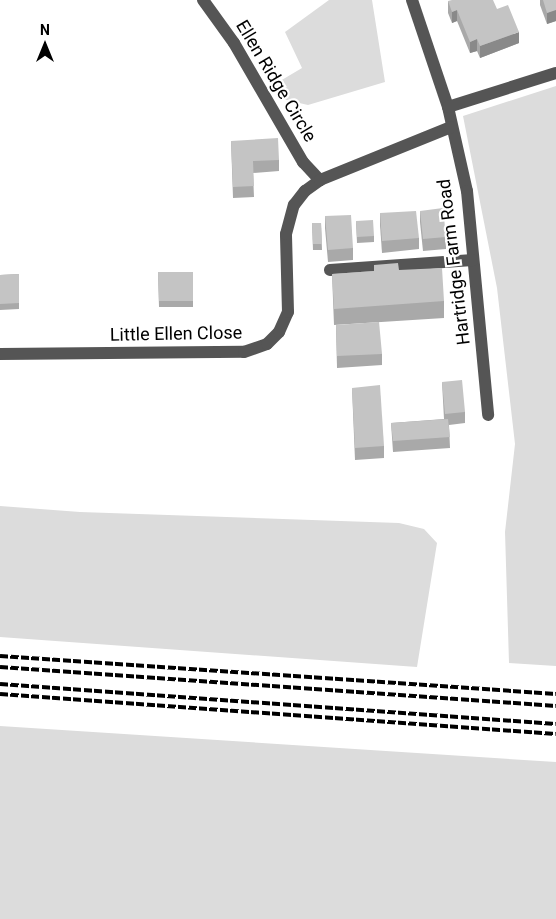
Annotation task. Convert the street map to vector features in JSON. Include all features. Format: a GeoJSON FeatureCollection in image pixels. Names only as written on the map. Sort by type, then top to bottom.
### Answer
{"type":"FeatureCollection","features":[{"type":"Feature","properties":{"kind":"street","name":"Ellen Ridge Circle"},"geometry":{"type":"LineString","coordinates":[[203,0],[234,43],[304,162],[320,180]]}},
{"type":"Feature","properties":{"kind":"street","name":"Hartridge Farm Road"},"geometry":{"type":"LineString","coordinates":[[412,0],[448,107],[451,128],[467,191],[488,415]]}},
{"type":"Feature","properties":{"kind":"street"},"geometry":{"type":"LineString","coordinates":[[448,107],[556,73]]}},
{"type":"Feature","properties":{"kind":"street","name":"Little Ellen Close"},"geometry":{"type":"LineString","coordinates":[[0,354],[244,352],[267,344],[279,332],[288,312],[286,234],[294,205],[320,180],[451,128]]}},
{"type":"Feature","properties":{"kind":"street"},"geometry":{"type":"LineString","coordinates":[[330,270],[473,260]]}},
{"type":"Feature","properties":{"kind":"shaded area"},"geometry":{"type":"Polygon","coordinates":[[[329,0],[372,0],[385,82],[308,105],[282,99],[275,84],[302,68],[285,32],[329,0]]]}},
{"type":"Feature","properties":{"kind":"shaded area"},"geometry":{"type":"Polygon","coordinates":[[[556,86],[556,666],[509,663],[505,532],[515,444],[497,288],[463,116],[556,86]]]}},
{"type":"Feature","properties":{"kind":"shaded area"},"geometry":{"type":"Polygon","coordinates":[[[0,506],[80,512],[399,523],[424,529],[437,543],[417,667],[0,637],[0,506]]]}},
{"type":"Feature","properties":{"kind":"shaded area"},"geometry":{"type":"Polygon","coordinates":[[[0,726],[556,762],[556,919],[0,919],[0,726]]]}},
{"type":"Feature","properties":{"kind":"building"},"geometry":{"type":"Polygon","coordinates":[[[493,0],[497,9],[508,5],[519,32],[480,46],[477,39],[470,42],[457,10],[452,12],[448,1],[493,0]]]}},
{"type":"Feature","properties":{"kind":"building"},"geometry":{"type":"Polygon","coordinates":[[[543,0],[556,0],[556,10],[547,13],[543,0]]]}},
{"type":"Feature","properties":{"kind":"building"},"geometry":{"type":"Polygon","coordinates":[[[278,138],[279,160],[253,161],[254,186],[233,187],[231,141],[278,138]]]}},
{"type":"Feature","properties":{"kind":"building"},"geometry":{"type":"Polygon","coordinates":[[[443,208],[446,237],[423,239],[420,211],[443,208]]]}},
{"type":"Feature","properties":{"kind":"building"},"geometry":{"type":"Polygon","coordinates":[[[416,211],[419,238],[382,241],[380,213],[416,211]]]}},
{"type":"Feature","properties":{"kind":"building"},"geometry":{"type":"Polygon","coordinates":[[[351,215],[353,248],[328,250],[325,216],[351,215]]]}},
{"type":"Feature","properties":{"kind":"building"},"geometry":{"type":"Polygon","coordinates":[[[373,220],[374,236],[357,237],[356,221],[373,220]]]}},
{"type":"Feature","properties":{"kind":"building"},"geometry":{"type":"Polygon","coordinates":[[[312,223],[321,223],[322,244],[313,244],[312,223]]]}},
{"type":"Feature","properties":{"kind":"building"},"geometry":{"type":"Polygon","coordinates":[[[398,263],[399,270],[442,268],[444,301],[334,309],[332,274],[374,271],[374,265],[398,263]]]}},
{"type":"Feature","properties":{"kind":"building"},"geometry":{"type":"Polygon","coordinates":[[[158,272],[193,272],[193,301],[159,301],[158,272]]]}},
{"type":"Feature","properties":{"kind":"building"},"geometry":{"type":"Polygon","coordinates":[[[19,274],[19,303],[0,304],[0,275],[19,274]]]}},
{"type":"Feature","properties":{"kind":"building"},"geometry":{"type":"Polygon","coordinates":[[[379,322],[382,354],[337,356],[336,325],[379,322]]]}},
{"type":"Feature","properties":{"kind":"building"},"geometry":{"type":"Polygon","coordinates":[[[462,380],[465,412],[445,414],[442,382],[462,380]]]}},
{"type":"Feature","properties":{"kind":"building"},"geometry":{"type":"Polygon","coordinates":[[[380,385],[384,446],[355,448],[352,388],[380,385]]]}},
{"type":"Feature","properties":{"kind":"building"},"geometry":{"type":"Polygon","coordinates":[[[448,419],[450,437],[393,441],[391,423],[448,419]]]}},
{"type":"Feature","properties":{"kind":"railway"},"geometry":{"type":"LineString","coordinates":[[0,656],[556,694]]}},
{"type":"Feature","properties":{"kind":"railway"},"geometry":{"type":"LineString","coordinates":[[0,667],[556,706]]}},
{"type":"Feature","properties":{"kind":"railway"},"geometry":{"type":"LineString","coordinates":[[0,684],[556,724]]}},
{"type":"Feature","properties":{"kind":"railway"},"geometry":{"type":"LineString","coordinates":[[0,694],[556,734]]}}]}
